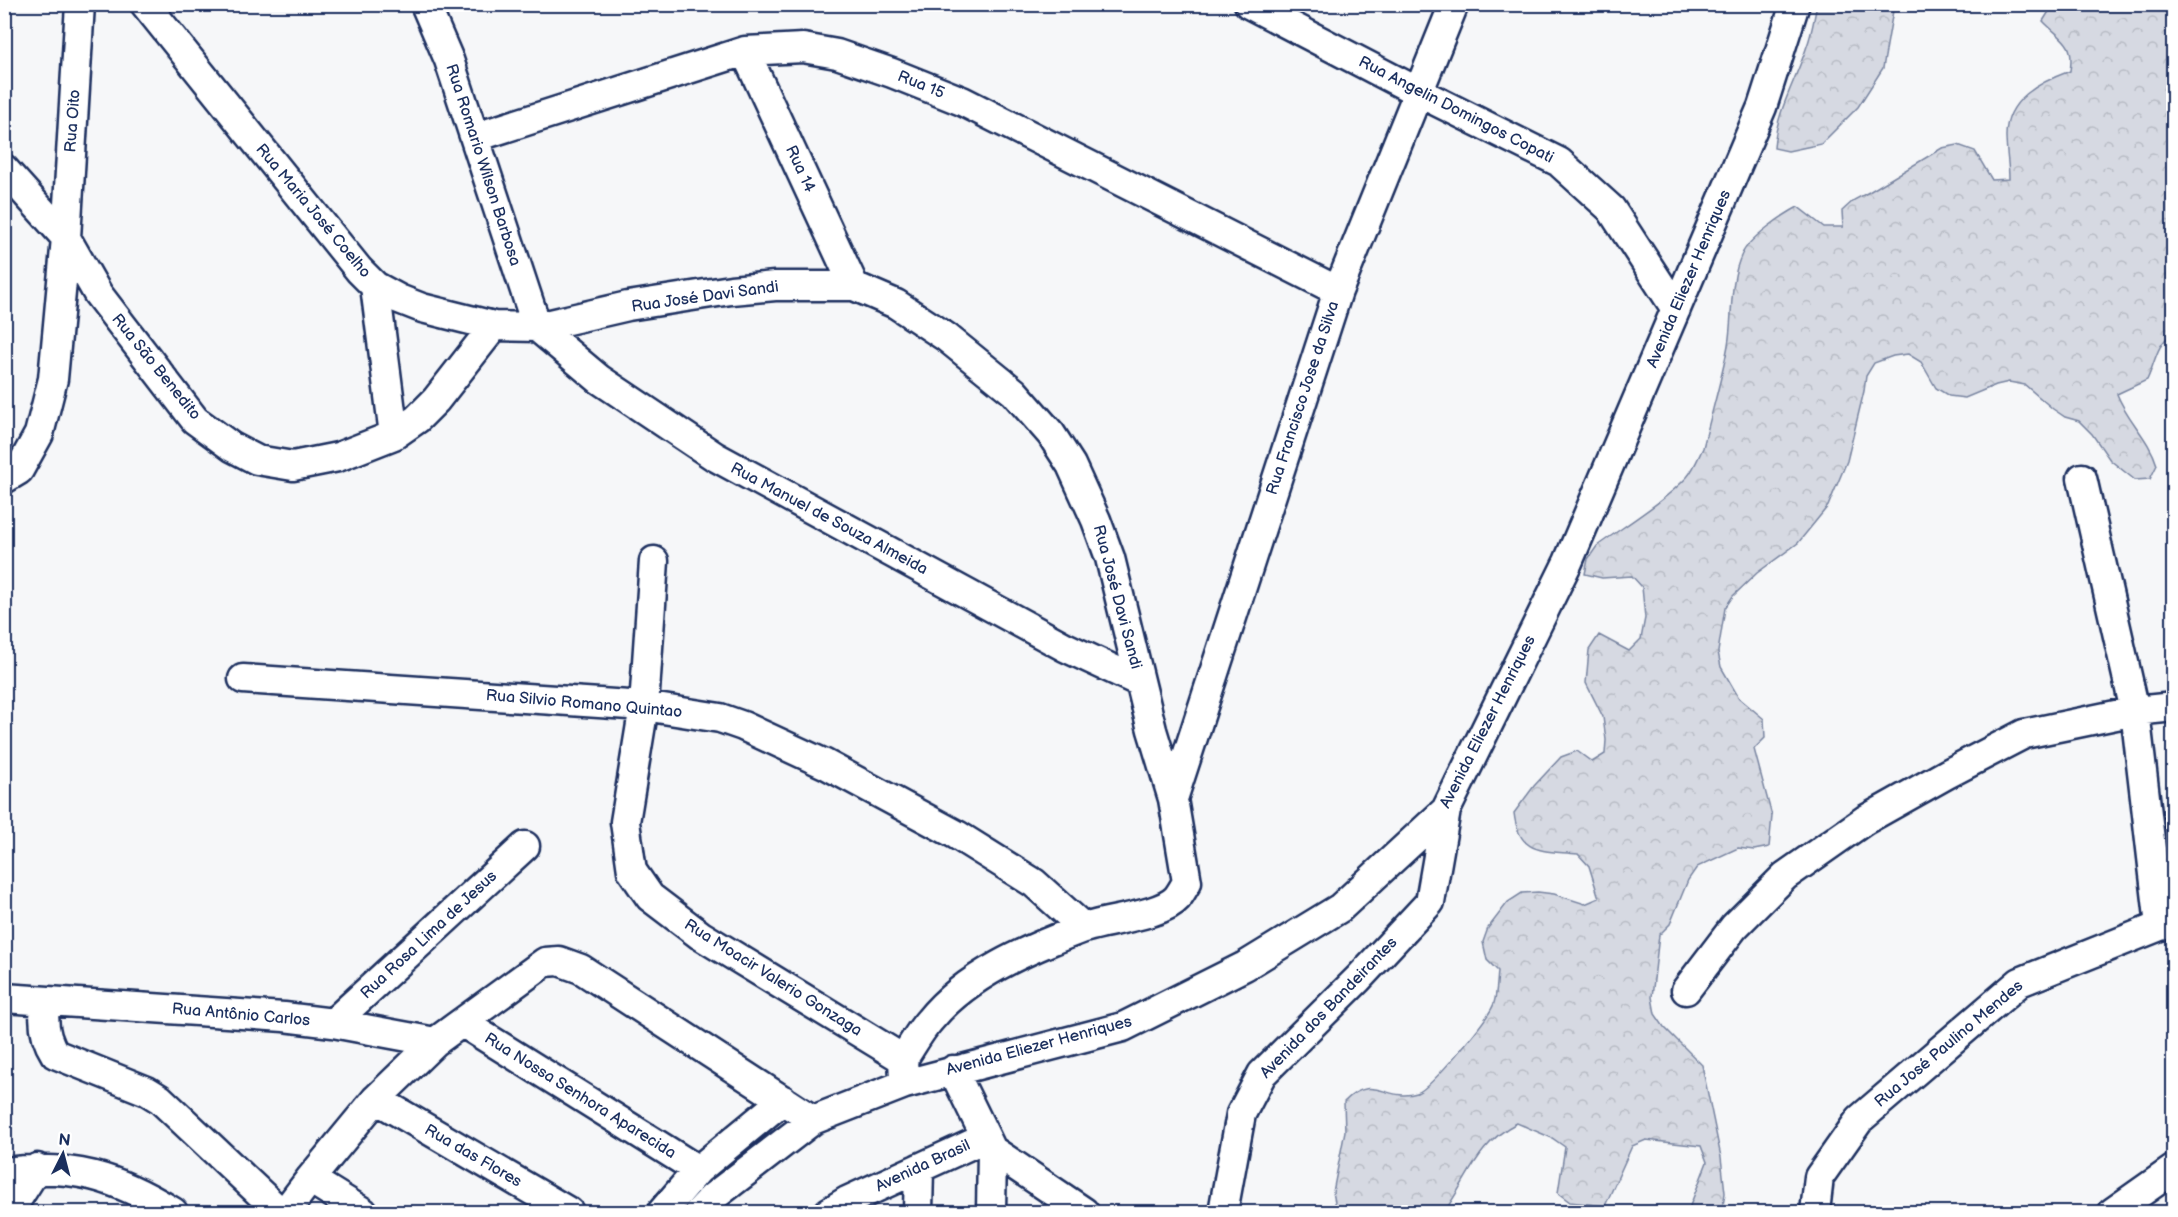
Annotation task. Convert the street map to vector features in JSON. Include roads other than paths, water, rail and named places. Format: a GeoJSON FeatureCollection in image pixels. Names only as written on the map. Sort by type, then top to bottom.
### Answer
{"type":"FeatureCollection","features":[{"type":"Feature","properties":{"kind":"street","name":"Rua Oito"},"geometry":{"type":"LineString","coordinates":[[4,479],[19,470],[39,434],[53,379],[66,238],[80,4]]}},
{"type":"Feature","properties":{"kind":"street","name":"Rua Maria José Coelho"},"geometry":{"type":"LineString","coordinates":[[145,4],[359,270],[375,286],[422,308],[494,326],[537,327]]}},
{"type":"Feature","properties":{"kind":"street","name":"Rua Romario Wilson Barbosa"},"geometry":{"type":"LineString","coordinates":[[425,4],[449,60],[476,137],[537,327]]}},
{"type":"Feature","properties":{"kind":"street","name":"Rua Angelin Domingos Copati"},"geometry":{"type":"LineString","coordinates":[[1249,4],[1559,162],[1611,208],[1676,309]]}},
{"type":"Feature","properties":{"kind":"street","name":"Rua Francisco Jose da Silva"},"geometry":{"type":"LineString","coordinates":[[1173,799],[1338,291],[1420,93],[1454,4]]}},
{"type":"Feature","properties":{"kind":"street","name":"Avenida Eliezer Henriques"},"geometry":{"type":"LineString","coordinates":[[699,1212],[713,1197],[813,1120],[904,1071],[953,1070],[1123,1027],[1245,966],[1340,908],[1446,810],[1568,562],[1762,107],[1795,4]]}},
{"type":"Feature","properties":{"kind":"street","name":"Rua 15"},"geometry":{"type":"LineString","coordinates":[[476,137],[745,51],[803,48],[837,54],[962,101],[1338,291]]}},
{"type":"Feature","properties":{"kind":"street","name":"Rua 14"},"geometry":{"type":"LineString","coordinates":[[745,51],[854,286]]}},
{"type":"Feature","properties":{"kind":"street","name":"Rua São Benedito"},"geometry":{"type":"LineString","coordinates":[[4,169],[66,238],[98,294],[195,420],[231,447],[257,460],[293,466],[338,457],[394,435],[417,419],[436,400],[494,326]]}},
{"type":"Feature","properties":{"kind":"street"},"geometry":{"type":"LineString","coordinates":[[375,286],[394,435]]}},
{"type":"Feature","properties":{"kind":"street","name":"Rua José Davi Sandi"},"geometry":{"type":"LineString","coordinates":[[537,327],[628,306],[731,290],[775,286],[854,286],[896,304],[946,337],[1014,392],[1051,434],[1071,465],[1110,558],[1140,682],[1173,799],[1187,882],[1176,900],[1152,911],[1084,928]]}},
{"type":"Feature","properties":{"kind":"street","name":"Rua Manuel de Souza Almeida"},"geometry":{"type":"LineString","coordinates":[[537,327],[599,379],[714,456],[1065,646],[1140,682]]}},
{"type":"Feature","properties":{"kind":"street"},"geometry":{"type":"LineString","coordinates":[[2082,478],[2135,711],[2167,925]]}},
{"type":"Feature","properties":{"kind":"street"},"geometry":{"type":"LineString","coordinates":[[644,706],[654,561]]}},
{"type":"Feature","properties":{"kind":"street","name":"Rua Silvio Romano Quintao"},"geometry":{"type":"LineString","coordinates":[[243,679],[644,706],[720,718],[743,726],[825,765],[957,834],[1034,883],[1084,928]]}},
{"type":"Feature","properties":{"kind":"street","name":"Rua Moacir Valerio Gonzaga"},"geometry":{"type":"LineString","coordinates":[[644,706],[625,822],[632,871],[650,897],[700,935],[904,1071]]}},
{"type":"Feature","properties":{"kind":"street"},"geometry":{"type":"LineString","coordinates":[[1686,990],[1734,927],[1785,876],[1865,820],[2024,734],[2135,711],[2174,707]]}},
{"type":"Feature","properties":{"kind":"street","name":"Avenida dos Bandeirantes"},"geometry":{"type":"LineString","coordinates":[[1223,1212],[1240,1114],[1262,1074],[1358,980],[1430,902],[1446,810]]}},
{"type":"Feature","properties":{"kind":"street","name":"Rua Rosa Lima de Jesus"},"geometry":{"type":"LineString","coordinates":[[333,1023],[525,846]]}},
{"type":"Feature","properties":{"kind":"street","name":"Rua José Paulino Mendes"},"geometry":{"type":"LineString","coordinates":[[1815,1212],[1819,1177],[1860,1119],[2020,982],[2167,925]]}},
{"type":"Feature","properties":{"kind":"street"},"geometry":{"type":"LineString","coordinates":[[904,1071],[928,1021],[965,987],[1006,961],[1084,928]]}},
{"type":"Feature","properties":{"kind":"street"},"geometry":{"type":"LineString","coordinates":[[285,1212],[376,1100],[435,1041],[545,962],[559,961],[581,969],[813,1120]]}},
{"type":"Feature","properties":{"kind":"street","name":"Rua Antônio Carlos"},"geometry":{"type":"LineString","coordinates":[[4,998],[284,1017],[435,1041]]}},
{"type":"Feature","properties":{"kind":"street"},"geometry":{"type":"LineString","coordinates":[[46,1001],[45,1030],[48,1042],[55,1053],[147,1091],[160,1099],[280,1212]]}},
{"type":"Feature","properties":{"kind":"street","name":"Rua Nossa Senhora Aparecida"},"geometry":{"type":"LineString","coordinates":[[463,1023],[698,1170]]}},
{"type":"Feature","properties":{"kind":"street","name":"Avenida Brasil"},"geometry":{"type":"LineString","coordinates":[[953,1070],[989,1144],[1084,1212]]}},
{"type":"Feature","properties":{"kind":"street","name":"Rua das Flores"},"geometry":{"type":"LineString","coordinates":[[376,1100],[569,1212]]}},
{"type":"Feature","properties":{"kind":"street"},"geometry":{"type":"LineString","coordinates":[[662,1212],[698,1170],[783,1100]]}},
{"type":"Feature","properties":{"kind":"street"},"geometry":{"type":"LineString","coordinates":[[989,1144],[991,1212]]}},
{"type":"Feature","properties":{"kind":"street","name":"Avenida Brasil"},"geometry":{"type":"LineString","coordinates":[[830,1212],[846,1201],[920,1168],[989,1144]]}},
{"type":"Feature","properties":{"kind":"street"},"geometry":{"type":"LineString","coordinates":[[9,1212],[37,1168]]}},
{"type":"Feature","properties":{"kind":"street"},"geometry":{"type":"LineString","coordinates":[[4,1172],[37,1168],[88,1174],[120,1184],[155,1208]]}},
{"type":"Feature","properties":{"kind":"street"},"geometry":{"type":"LineString","coordinates":[[918,1212],[920,1168]]}},
{"type":"Feature","properties":{"kind":"street"},"geometry":{"type":"LineString","coordinates":[[2113,1212],[2174,1169]]}},
{"type":"Feature","properties":{"kind":"street"},"geometry":{"type":"LineString","coordinates":[[310,1179],[363,1212]]}}]}
